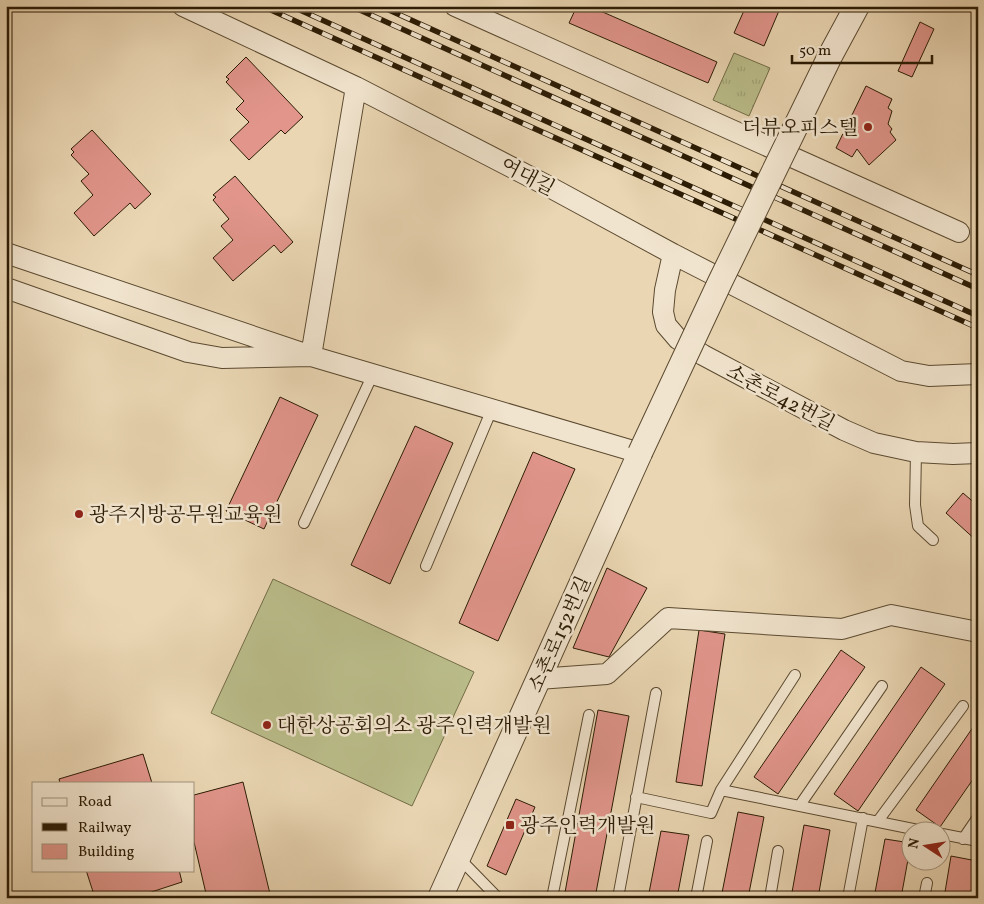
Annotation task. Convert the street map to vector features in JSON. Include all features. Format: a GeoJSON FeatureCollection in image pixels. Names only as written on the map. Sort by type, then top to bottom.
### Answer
{"type":"FeatureCollection","features":[{"type":"Feature","properties":{"kind":"street","name":"여대길"},"geometry":{"type":"LineString","coordinates":[[183,6],[356,87],[544,184],[672,254],[901,370],[929,376],[978,374]]}},
{"type":"Feature","properties":{"kind":"street"},"geometry":{"type":"LineString","coordinates":[[455,6],[959,232]]}},
{"type":"Feature","properties":{"kind":"street","name":"소촌로152번길"},"geometry":{"type":"LineString","coordinates":[[440,898],[640,452],[720,282],[856,6]]}},
{"type":"Feature","properties":{"kind":"street"},"geometry":{"type":"LineString","coordinates":[[311,356],[356,87]]}},
{"type":"Feature","properties":{"kind":"street"},"geometry":{"type":"LineString","coordinates":[[6,253],[311,356],[640,452]]}},
{"type":"Feature","properties":{"kind":"street","name":"소촌로42번길"},"geometry":{"type":"LineString","coordinates":[[672,254],[662,312],[666,325],[678,339],[703,355],[844,430],[874,443],[916,452],[978,453]]}},
{"type":"Feature","properties":{"kind":"street"},"geometry":{"type":"LineString","coordinates":[[6,288],[188,352],[222,358],[311,356]]}},
{"type":"Feature","properties":{"kind":"street"},"geometry":{"type":"LineString","coordinates":[[538,679],[607,674],[668,618],[842,629],[891,615],[978,632]]}},
{"type":"Feature","properties":{"kind":"lane"},"geometry":{"type":"LineString","coordinates":[[304,523],[373,374]]}},
{"type":"Feature","properties":{"kind":"lane"},"geometry":{"type":"LineString","coordinates":[[426,566],[492,409]]}},
{"type":"Feature","properties":{"kind":"lane"},"geometry":{"type":"LineString","coordinates":[[916,452],[915,505],[918,526],[933,540]]}},
{"type":"Feature","properties":{"kind":"lane"},"geometry":{"type":"LineString","coordinates":[[636,797],[712,814],[721,790],[795,675]]}},
{"type":"Feature","properties":{"kind":"lane"},"geometry":{"type":"LineString","coordinates":[[800,805],[882,686]]}},
{"type":"Feature","properties":{"kind":"lane"},"geometry":{"type":"LineString","coordinates":[[618,898],[656,693]]}},
{"type":"Feature","properties":{"kind":"lane"},"geometry":{"type":"LineString","coordinates":[[878,822],[963,706]]}},
{"type":"Feature","properties":{"kind":"lane"},"geometry":{"type":"LineString","coordinates":[[552,898],[589,715]]}},
{"type":"Feature","properties":{"kind":"lane"},"geometry":{"type":"LineString","coordinates":[[721,790],[902,827]]}},
{"type":"Feature","properties":{"kind":"lane"},"geometry":{"type":"LineString","coordinates":[[848,898],[862,818]]}},
{"type":"Feature","properties":{"kind":"lane"},"geometry":{"type":"LineString","coordinates":[[963,839],[978,818]]}},
{"type":"Feature","properties":{"kind":"lane"},"geometry":{"type":"LineString","coordinates":[[952,836],[978,842]]}},
{"type":"Feature","properties":{"kind":"lane"},"geometry":{"type":"LineString","coordinates":[[696,898],[707,841]]}},
{"type":"Feature","properties":{"kind":"lane"},"geometry":{"type":"LineString","coordinates":[[770,898],[778,851]]}},
{"type":"Feature","properties":{"kind":"lane"},"geometry":{"type":"LineString","coordinates":[[459,858],[498,898]]}},
{"type":"Feature","properties":{"kind":"lane"},"geometry":{"type":"LineString","coordinates":[[924,898],[927,883]]}},
{"type":"Feature","properties":{"kind":"green space"},"geometry":{"type":"Polygon","coordinates":[[[734,53],[770,68],[749,116],[713,100],[734,53]]]}},
{"type":"Feature","properties":{"kind":"green space"},"geometry":{"type":"Polygon","coordinates":[[[273,579],[474,672],[412,806],[211,713],[273,579]]]}},
{"type":"Feature","properties":{"kind":"building"},"geometry":{"type":"Polygon","coordinates":[[[577,6],[589,6],[717,62],[708,83],[569,23],[577,6]]]}},
{"type":"Feature","properties":{"kind":"building"},"geometry":{"type":"Polygon","coordinates":[[[746,6],[781,6],[764,46],[734,33],[746,6]]]}},
{"type":"Feature","properties":{"kind":"building"},"geometry":{"type":"Polygon","coordinates":[[[920,22],[934,29],[912,77],[898,71],[920,22]]]}},
{"type":"Feature","properties":{"kind":"building"},"geometry":{"type":"Polygon","coordinates":[[[246,57],[303,117],[285,134],[281,130],[249,160],[230,140],[249,122],[236,109],[244,101],[226,82],[229,79],[226,77],[246,57]]]}},
{"type":"Feature","properties":{"kind":"building","name":"더뷰오피스텔"},"geometry":{"type":"Polygon","coordinates":[[[866,86],[892,99],[888,108],[892,111],[888,124],[892,129],[890,132],[896,140],[869,165],[857,149],[852,157],[836,148],[866,86]]]}},
{"type":"Feature","properties":{"kind":"building"},"geometry":{"type":"Polygon","coordinates":[[[92,130],[151,194],[135,209],[130,203],[94,236],[74,213],[93,195],[81,181],[89,174],[71,155],[74,152],[71,149],[92,130]]]}},
{"type":"Feature","properties":{"kind":"building"},"geometry":{"type":"Polygon","coordinates":[[[235,176],[293,242],[281,253],[274,245],[233,281],[213,258],[233,240],[221,226],[229,219],[213,200],[216,197],[213,195],[235,176]]]}},
{"type":"Feature","properties":{"kind":"building"},"geometry":{"type":"Polygon","coordinates":[[[280,397],[318,415],[264,529],[226,511],[280,397]]]}},
{"type":"Feature","properties":{"kind":"building"},"geometry":{"type":"Polygon","coordinates":[[[415,426],[453,443],[390,584],[351,565],[415,426]]]}},
{"type":"Feature","properties":{"kind":"building"},"geometry":{"type":"Polygon","coordinates":[[[533,452],[575,469],[498,641],[459,623],[533,452]]]}},
{"type":"Feature","properties":{"kind":"building"},"geometry":{"type":"Polygon","coordinates":[[[963,493],[978,506],[978,542],[946,513],[963,493]]]}},
{"type":"Feature","properties":{"kind":"building"},"geometry":{"type":"Polygon","coordinates":[[[607,568],[647,588],[609,657],[573,648],[607,568]]]}},
{"type":"Feature","properties":{"kind":"building"},"geometry":{"type":"Polygon","coordinates":[[[699,630],[725,634],[702,786],[676,782],[699,630]]]}},
{"type":"Feature","properties":{"kind":"building"},"geometry":{"type":"Polygon","coordinates":[[[841,650],[865,667],[778,794],[754,777],[841,650]]]}},
{"type":"Feature","properties":{"kind":"building"},"geometry":{"type":"Polygon","coordinates":[[[921,667],[945,684],[858,811],[834,794],[921,667]]]}},
{"type":"Feature","properties":{"kind":"building"},"geometry":{"type":"Polygon","coordinates":[[[598,710],[629,716],[595,898],[564,898],[598,710]]]}},
{"type":"Feature","properties":{"kind":"building"},"geometry":{"type":"Polygon","coordinates":[[[978,720],[978,772],[943,822],[933,822],[916,810],[978,720]]]}},
{"type":"Feature","properties":{"kind":"building"},"geometry":{"type":"Polygon","coordinates":[[[143,754],[152,782],[60,782],[59,779],[143,754]]]}},
{"type":"Feature","properties":{"kind":"building"},"geometry":{"type":"Polygon","coordinates":[[[243,782],[271,898],[207,898],[195,846],[195,795],[243,782]]]}},
{"type":"Feature","properties":{"kind":"building"},"geometry":{"type":"Polygon","coordinates":[[[516,799],[535,807],[506,875],[487,866],[516,799]]]}},
{"type":"Feature","properties":{"kind":"building"},"geometry":{"type":"Polygon","coordinates":[[[738,812],[764,817],[748,898],[721,898],[738,812]]]}},
{"type":"Feature","properties":{"kind":"building"},"geometry":{"type":"Polygon","coordinates":[[[804,825],[830,830],[818,898],[791,898],[804,825]]]}},
{"type":"Feature","properties":{"kind":"building"},"geometry":{"type":"Polygon","coordinates":[[[661,831],[689,835],[677,898],[648,898],[661,831]]]}},
{"type":"Feature","properties":{"kind":"building"},"geometry":{"type":"Polygon","coordinates":[[[885,839],[902,842],[902,872],[906,872],[901,898],[874,898],[885,839]]]}},
{"type":"Feature","properties":{"kind":"building"},"geometry":{"type":"Polygon","coordinates":[[[952,856],[977,861],[971,898],[944,898],[948,872],[952,872],[952,856]]]}},
{"type":"Feature","properties":{"kind":"building"},"geometry":{"type":"Polygon","coordinates":[[[87,872],[180,872],[182,882],[133,898],[95,898],[87,872]]]}},
{"type":"Feature","properties":{"kind":"railway"},"geometry":{"type":"LineString","coordinates":[[262,6],[978,328]]}},
{"type":"Feature","properties":{"kind":"railway"},"geometry":{"type":"LineString","coordinates":[[291,6],[978,316]]}},
{"type":"Feature","properties":{"kind":"railway"},"geometry":{"type":"LineString","coordinates":[[351,6],[978,289]]}},
{"type":"Feature","properties":{"kind":"railway"},"geometry":{"type":"LineString","coordinates":[[380,6],[978,275]]}},
{"type":"Feature","properties":{"kind":"place","name":"더뷰오피스텔"},"geometry":{"type":"Point","coordinates":[868,127]}},
{"type":"Feature","properties":{"kind":"place","name":"광주지방공무원교육원"},"geometry":{"type":"Point","coordinates":[79,514]}},
{"type":"Feature","properties":{"kind":"place","name":"대한상공회의소 광주인력개발원"},"geometry":{"type":"Point","coordinates":[267,725]}},
{"type":"Feature","properties":{"kind":"place","name":"광주인력개발원"},"geometry":{"type":"Point","coordinates":[510,825]}}]}
